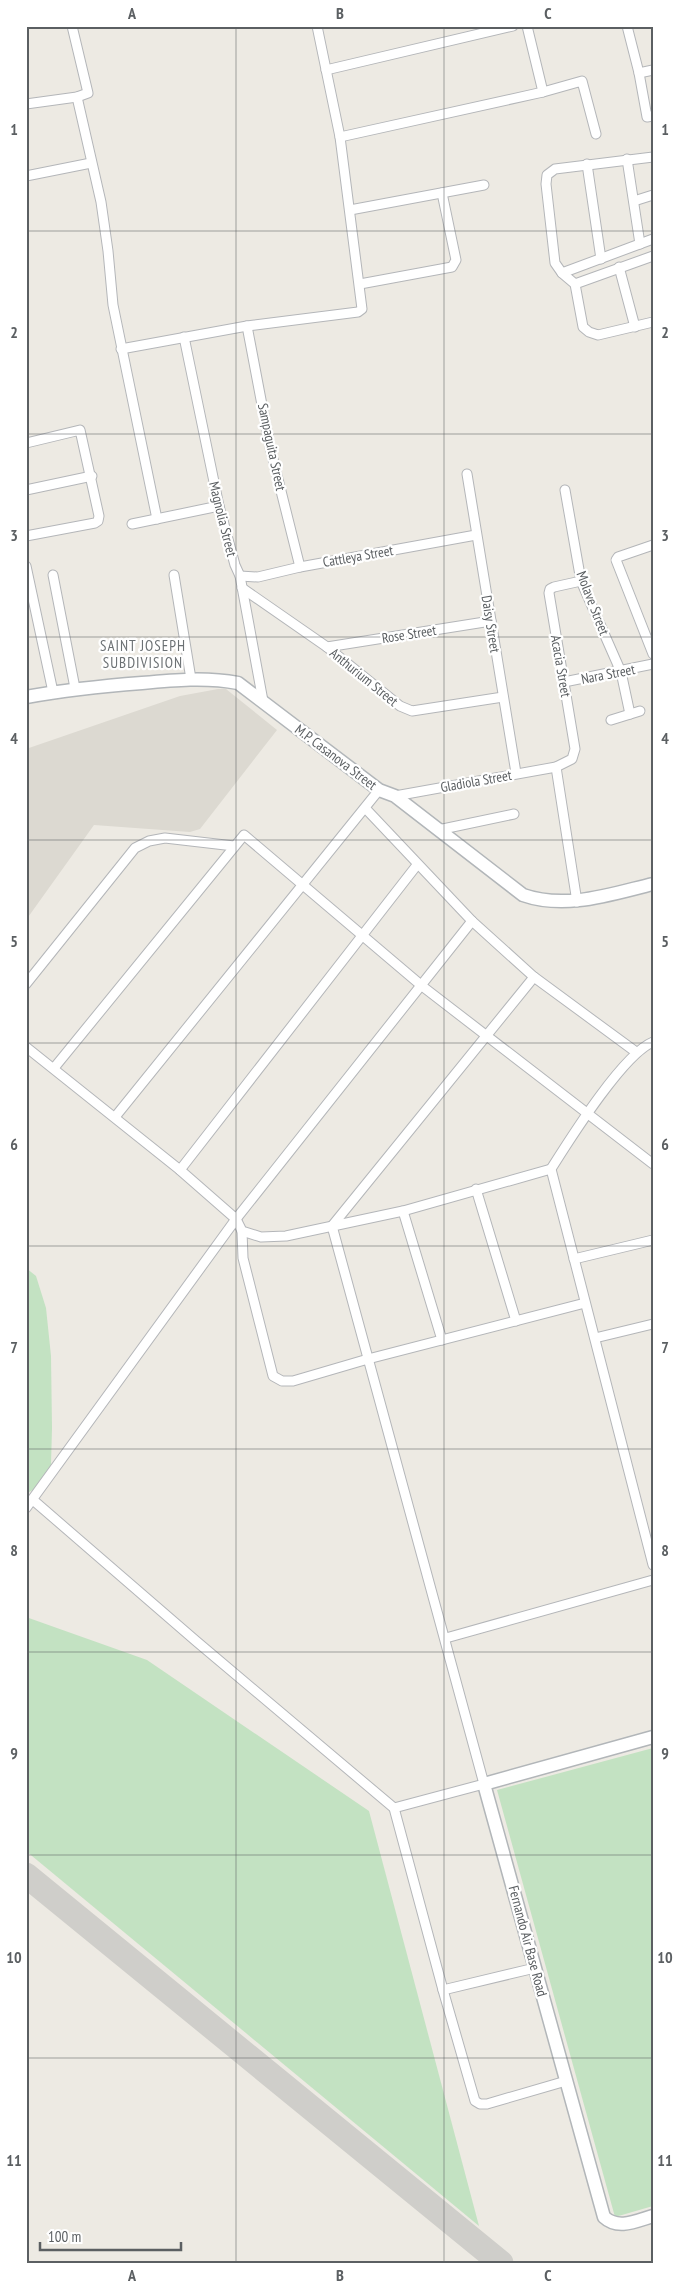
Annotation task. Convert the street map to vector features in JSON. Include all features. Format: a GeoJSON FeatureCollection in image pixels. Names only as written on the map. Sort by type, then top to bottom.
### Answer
{"type":"FeatureCollection","features":[{"type":"Feature","properties":{"kind":"street"},"geometry":{"type":"LineString","coordinates":[[26,104],[77,97],[88,93],[72,26]]}},
{"type":"Feature","properties":{"kind":"street"},"geometry":{"type":"LineString","coordinates":[[121,349],[248,326],[362,310],[363,305],[340,137],[317,26]]}},
{"type":"Feature","properties":{"kind":"street"},"geometry":{"type":"LineString","coordinates":[[326,70],[513,26]]}},
{"type":"Feature","properties":{"kind":"street"},"geometry":{"type":"LineString","coordinates":[[528,26],[543,92]]}},
{"type":"Feature","properties":{"kind":"street"},"geometry":{"type":"LineString","coordinates":[[627,26],[639,72],[647,117],[653,116]]}},
{"type":"Feature","properties":{"kind":"street"},"geometry":{"type":"LineString","coordinates":[[639,72],[653,70]]}},
{"type":"Feature","properties":{"kind":"street"},"geometry":{"type":"LineString","coordinates":[[340,137],[543,92],[582,81],[596,134]]}},
{"type":"Feature","properties":{"kind":"street"},"geometry":{"type":"LineString","coordinates":[[77,97],[105,231],[113,305],[121,349],[157,519]]}},
{"type":"Feature","properties":{"kind":"street"},"geometry":{"type":"LineString","coordinates":[[653,157],[555,169],[547,175],[546,184],[555,263],[562,273],[575,284],[583,327],[589,332],[598,335],[653,322]]}},
{"type":"Feature","properties":{"kind":"street"},"geometry":{"type":"LineString","coordinates":[[627,160],[640,244]]}},
{"type":"Feature","properties":{"kind":"street"},"geometry":{"type":"LineString","coordinates":[[26,176],[92,162]]}},
{"type":"Feature","properties":{"kind":"street"},"geometry":{"type":"LineString","coordinates":[[587,164],[601,259]]}},
{"type":"Feature","properties":{"kind":"street"},"geometry":{"type":"LineString","coordinates":[[350,210],[484,185]]}},
{"type":"Feature","properties":{"kind":"street"},"geometry":{"type":"LineString","coordinates":[[360,284],[455,265],[456,260],[442,193]]}},
{"type":"Feature","properties":{"kind":"street"},"geometry":{"type":"LineString","coordinates":[[634,201],[653,195]]}},
{"type":"Feature","properties":{"kind":"street"},"geometry":{"type":"LineString","coordinates":[[562,273],[653,239]]}},
{"type":"Feature","properties":{"kind":"street"},"geometry":{"type":"LineString","coordinates":[[575,284],[653,256]]}},
{"type":"Feature","properties":{"kind":"street"},"geometry":{"type":"LineString","coordinates":[[619,267],[635,327]]}},
{"type":"Feature","properties":{"kind":"street","name":"Sampaguita Street"},"geometry":{"type":"LineString","coordinates":[[248,326],[270,447],[300,567]]}},
{"type":"Feature","properties":{"kind":"street","name":"Magnolia Street"},"geometry":{"type":"LineString","coordinates":[[184,337],[219,506],[235,565],[240,576],[263,701]]}},
{"type":"Feature","properties":{"kind":"street"},"geometry":{"type":"LineString","coordinates":[[26,443],[80,430],[92,476],[98,521],[26,536]]}},
{"type":"Feature","properties":{"kind":"street","name":"Daisy Street"},"geometry":{"type":"LineString","coordinates":[[467,474],[516,773]]}},
{"type":"Feature","properties":{"kind":"street"},"geometry":{"type":"LineString","coordinates":[[26,490],[92,476]]}},
{"type":"Feature","properties":{"kind":"street","name":"Molave Street"},"geometry":{"type":"LineString","coordinates":[[564,490],[582,581],[621,672],[630,714]]}},
{"type":"Feature","properties":{"kind":"street"},"geometry":{"type":"LineString","coordinates":[[132,524],[219,506]]}},
{"type":"Feature","properties":{"kind":"street","name":"Cattleya Street"},"geometry":{"type":"LineString","coordinates":[[240,576],[258,577],[300,567],[476,534]]}},
{"type":"Feature","properties":{"kind":"street"},"geometry":{"type":"LineString","coordinates":[[653,545],[618,557],[616,560],[653,654]]}},
{"type":"Feature","properties":{"kind":"street"},"geometry":{"type":"LineString","coordinates":[[26,566],[53,692]]}},
{"type":"Feature","properties":{"kind":"street"},"geometry":{"type":"LineString","coordinates":[[53,575],[76,688]]}},
{"type":"Feature","properties":{"kind":"street"},"geometry":{"type":"LineString","coordinates":[[174,575],[191,679]]}},
{"type":"Feature","properties":{"kind":"street","name":"Acacia Street"},"geometry":{"type":"LineString","coordinates":[[556,767],[572,758],[575,749],[549,593],[550,588],[582,581]]}},
{"type":"Feature","properties":{"kind":"street","name":"Anthurium Street"},"geometry":{"type":"LineString","coordinates":[[242,588],[327,647],[400,706],[412,711],[503,697]]}},
{"type":"Feature","properties":{"kind":"street","name":"Rose Street"},"geometry":{"type":"LineString","coordinates":[[327,647],[491,621]]}},
{"type":"Feature","properties":{"kind":"street","name":"Nara Street"},"geometry":{"type":"LineString","coordinates":[[564,682],[653,664]]}},
{"type":"Feature","properties":{"kind":"street","name":"M.P. Casanova Street"},"geometry":{"type":"LineString","coordinates":[[26,697],[76,688],[191,679],[222,680],[238,683],[379,790],[395,796],[523,895],[536,900],[577,902],[653,884]]}},
{"type":"Feature","properties":{"kind":"street"},"geometry":{"type":"LineString","coordinates":[[611,720],[640,712]]}},
{"type":"Feature","properties":{"kind":"street"},"geometry":{"type":"LineString","coordinates":[[556,767],[577,902]]}},
{"type":"Feature","properties":{"kind":"street","name":"Gladiola Street"},"geometry":{"type":"LineString","coordinates":[[395,796],[556,767]]}},
{"type":"Feature","properties":{"kind":"street"},"geometry":{"type":"LineString","coordinates":[[115,1117],[366,809],[379,790]]}},
{"type":"Feature","properties":{"kind":"street"},"geometry":{"type":"LineString","coordinates":[[366,809],[472,921],[534,977],[636,1052]]}},
{"type":"Feature","properties":{"kind":"street"},"geometry":{"type":"LineString","coordinates":[[438,830],[514,814]]}},
{"type":"Feature","properties":{"kind":"street"},"geometry":{"type":"LineString","coordinates":[[54,1068],[244,834],[303,887],[422,986],[653,1164]]}},
{"type":"Feature","properties":{"kind":"street"},"geometry":{"type":"LineString","coordinates":[[26,984],[135,848],[149,841],[165,838],[234,846]]}},
{"type":"Feature","properties":{"kind":"street"},"geometry":{"type":"LineString","coordinates":[[180,1170],[363,937],[417,865]]}},
{"type":"Feature","properties":{"kind":"street"},"geometry":{"type":"LineString","coordinates":[[26,1508],[236,1219],[472,921]]}},
{"type":"Feature","properties":{"kind":"street"},"geometry":{"type":"LineString","coordinates":[[332,1226],[534,977]]}},
{"type":"Feature","properties":{"kind":"street"},"geometry":{"type":"LineString","coordinates":[[242,1231],[261,1237],[286,1236],[403,1211],[551,1169],[586,1114],[636,1052],[653,1042]]}},
{"type":"Feature","properties":{"kind":"street"},"geometry":{"type":"LineString","coordinates":[[26,1047],[180,1170],[236,1219],[242,1231],[242,1258],[273,1376],[282,1381],[293,1381],[368,1359],[585,1303]]}},
{"type":"Feature","properties":{"kind":"street"},"geometry":{"type":"LineString","coordinates":[[551,1169],[585,1303],[596,1338],[653,1566]]}},
{"type":"Feature","properties":{"kind":"street"},"geometry":{"type":"LineString","coordinates":[[476,1189],[516,1321]]}},
{"type":"Feature","properties":{"kind":"street"},"geometry":{"type":"LineString","coordinates":[[403,1211],[442,1340]]}},
{"type":"Feature","properties":{"kind":"street"},"geometry":{"type":"LineString","coordinates":[[332,1226],[446,1638],[484,1784]]}},
{"type":"Feature","properties":{"kind":"street"},"geometry":{"type":"LineString","coordinates":[[574,1259],[653,1240]]}},
{"type":"Feature","properties":{"kind":"street"},"geometry":{"type":"LineString","coordinates":[[596,1338],[653,1324]]}},
{"type":"Feature","properties":{"kind":"street"},"geometry":{"type":"LineString","coordinates":[[33,1500],[394,1808],[475,2101],[480,2104],[487,2104],[566,2081]]}},
{"type":"Feature","properties":{"kind":"street"},"geometry":{"type":"LineString","coordinates":[[446,1638],[653,1580]]}},
{"type":"Feature","properties":{"kind":"street"},"geometry":{"type":"LineString","coordinates":[[394,1808],[653,1737]]}},
{"type":"Feature","properties":{"kind":"street","name":"Fernando Air Base Road"},"geometry":{"type":"LineString","coordinates":[[484,1784],[604,2217],[610,2223],[621,2225],[653,2216]]}},
{"type":"Feature","properties":{"kind":"street"},"geometry":{"type":"LineString","coordinates":[[443,1990],[535,1968]]}},
{"type":"Feature","properties":{"kind":"shaded area"},"geometry":{"type":"Polygon","coordinates":[[[226,689],[277,730],[200,829],[190,832],[94,825],[26,920],[26,749],[180,696],[226,689]]]}},
{"type":"Feature","properties":{"kind":"green space"},"geometry":{"type":"Polygon","coordinates":[[[26,1268],[36,1276],[46,1308],[51,1356],[52,1428],[51,1465],[39,1486],[26,1494],[26,1268]]]}},
{"type":"Feature","properties":{"kind":"green space"},"geometry":{"type":"Polygon","coordinates":[[[26,1617],[147,1660],[369,1811],[479,2226],[26,1851],[26,1617]]]}},
{"type":"Feature","properties":{"kind":"green space"},"geometry":{"type":"Polygon","coordinates":[[[653,1748],[653,2206],[615,2217],[497,1790],[653,1748]]]}},
{"type":"Feature","properties":{"kind":"taxiway"},"geometry":{"type":"LineString","coordinates":[[26,1875],[501,2263]]}},
{"type":"Feature","properties":{"kind":"district","name":"SAINT JOSEPH SUBDIVISION"},"geometry":{"type":"Point","coordinates":[143,654]}}]}
